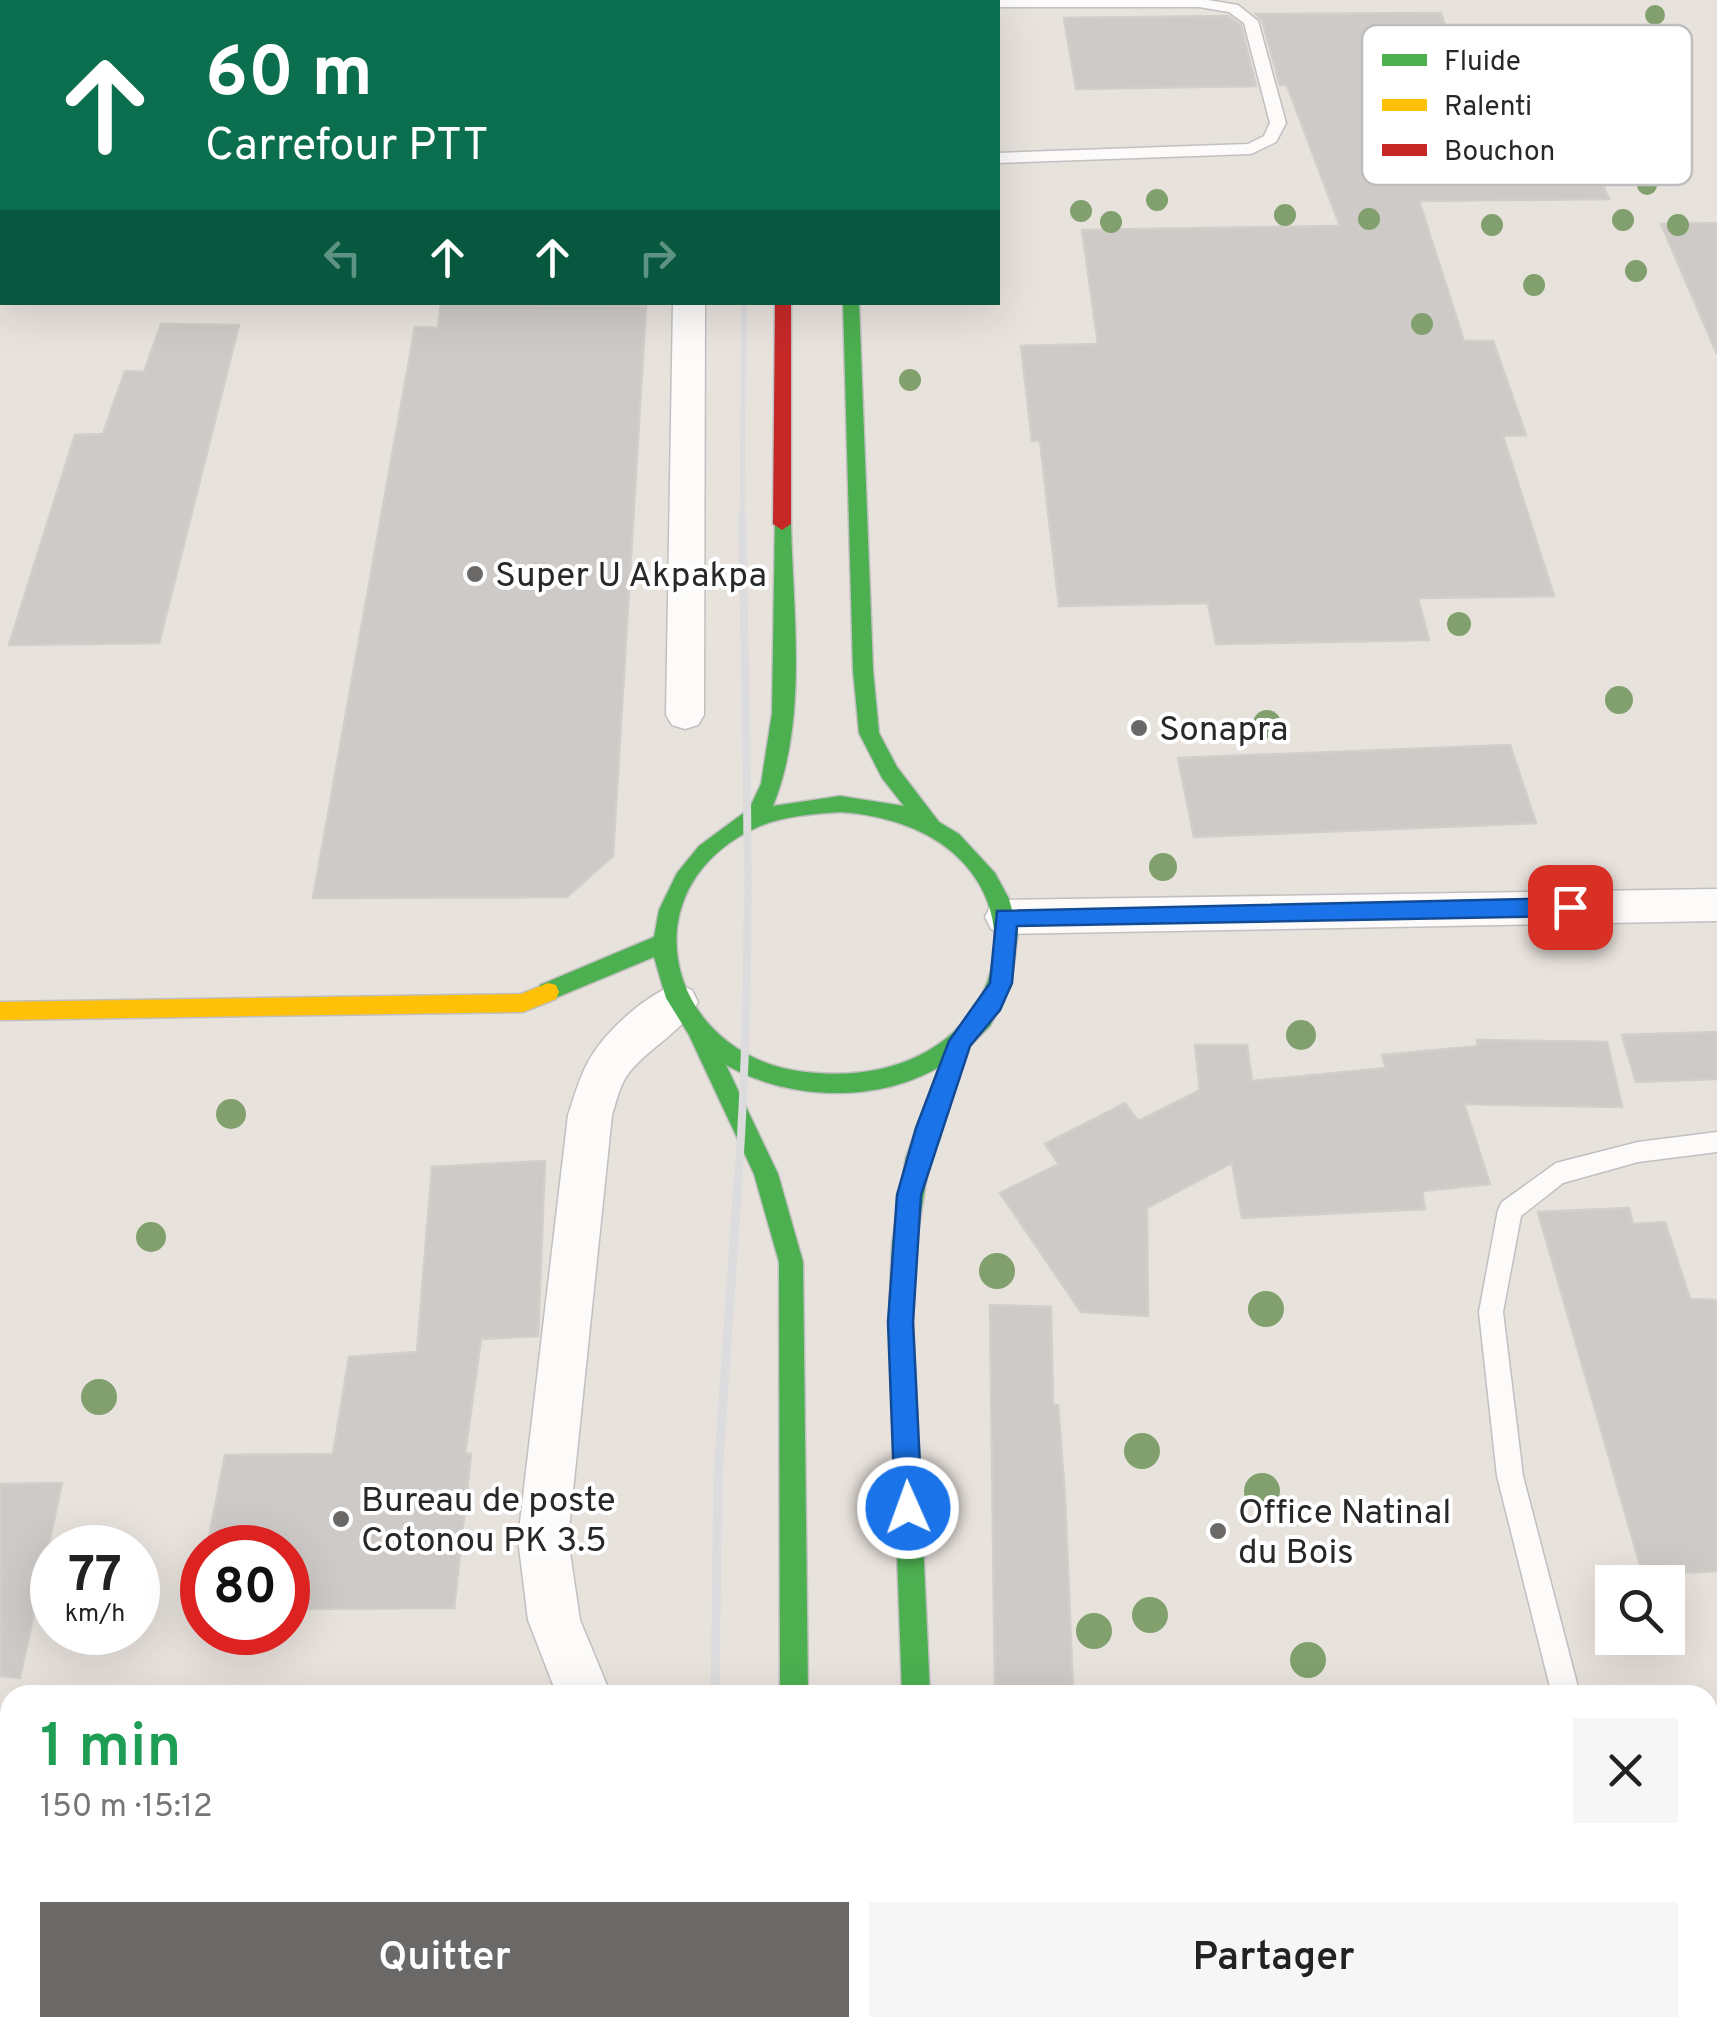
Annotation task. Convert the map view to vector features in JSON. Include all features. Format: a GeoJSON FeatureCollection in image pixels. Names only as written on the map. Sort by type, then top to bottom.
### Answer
{"type":"FeatureCollection","features":[{"type":"Feature","properties":{"kind":"main road"},"geometry":{"type":"LineString","coordinates":[[751,820],[763,806],[782,681],[783,305]]}},
{"type":"Feature","properties":{"kind":"main road"},"geometry":{"type":"LineString","coordinates":[[852,305],[863,670],[869,733],[889,772],[930,824]]}},
{"type":"Feature","properties":{"kind":"main road"},"geometry":{"type":"LineString","coordinates":[[687,1016],[726,1054],[761,1072],[798,1082],[837,1086],[876,1082],[913,1070],[960,1041],[992,1004],[1001,983],[1008,938],[1000,898],[979,864],[930,824],[887,808],[841,802],[794,806],[751,820],[718,840],[692,865],[674,894],[662,943],[666,973],[687,1016],[743,1116],[782,1211],[791,1262],[794,1685]]}},
{"type":"Feature","properties":{"kind":"main road"},"geometry":{"type":"LineString","coordinates":[[0,1011],[523,1002],[662,943]]}},
{"type":"Feature","properties":{"kind":"main road"},"geometry":{"type":"LineString","coordinates":[[916,1685],[900,1322],[902,1262],[909,1195],[928,1128],[960,1041]]}},
{"type":"Feature","properties":{"kind":"street"},"geometry":{"type":"LineString","coordinates":[[685,714],[688,305]]}},
{"type":"Feature","properties":{"kind":"street"},"geometry":{"type":"LineString","coordinates":[[1005,917],[1717,905]]}},
{"type":"Feature","properties":{"kind":"street"},"geometry":{"type":"LineString","coordinates":[[580,1685],[547,1602],[543,1539],[590,1115],[605,1071],[629,1043],[687,1016]]}},
{"type":"Feature","properties":{"kind":"lane"},"geometry":{"type":"LineString","coordinates":[[1000,3],[1200,3],[1233,8],[1251,21],[1278,122],[1272,140],[1251,149],[1000,158]]}},
{"type":"Feature","properties":{"kind":"lane"},"geometry":{"type":"LineString","coordinates":[[1564,1685],[1508,1458],[1491,1312],[1510,1210],[1556,1174],[1638,1152],[1717,1142]]}},
{"type":"Feature","properties":{"kind":"building"},"geometry":{"type":"Polygon","coordinates":[[[1441,13],[1445,25],[1362,25],[1362,185],[1603,185],[1609,199],[1419,201],[1464,341],[1493,341],[1526,435],[1503,436],[1554,596],[1418,598],[1429,640],[1216,644],[1208,603],[1059,606],[1040,441],[1032,441],[1021,346],[1098,344],[1082,230],[1340,226],[1287,85],[1280,85],[1262,20],[1256,14],[1441,13]]]}},
{"type":"Feature","properties":{"kind":"building"},"geometry":{"type":"Polygon","coordinates":[[[1228,16],[1241,25],[1256,86],[1076,89],[1064,18],[1228,16]]]}},
{"type":"Feature","properties":{"kind":"building"},"geometry":{"type":"Polygon","coordinates":[[[1717,223],[1717,354],[1661,224],[1717,223]]]}},
{"type":"Feature","properties":{"kind":"building"},"geometry":{"type":"Polygon","coordinates":[[[441,305],[646,306],[613,856],[567,897],[313,898],[415,327],[438,328],[441,305]]]}},
{"type":"Feature","properties":{"kind":"building"},"geometry":{"type":"Polygon","coordinates":[[[161,324],[239,325],[159,643],[9,645],[75,435],[103,434],[125,371],[144,372],[161,324]]]}},
{"type":"Feature","properties":{"kind":"building"},"geometry":{"type":"Polygon","coordinates":[[[1510,745],[1536,823],[1194,837],[1178,758],[1510,745]]]}},
{"type":"Feature","properties":{"kind":"building"},"geometry":{"type":"Polygon","coordinates":[[[1717,1032],[1717,1079],[1636,1082],[1622,1035],[1717,1032]]]}},
{"type":"Feature","properties":{"kind":"building"},"geometry":{"type":"Polygon","coordinates":[[[1477,1040],[1607,1042],[1622,1107],[1464,1104],[1490,1184],[1422,1191],[1425,1209],[1242,1218],[1232,1163],[1147,1208],[1148,1316],[1081,1312],[1000,1193],[1059,1164],[1045,1144],[1125,1103],[1138,1121],[1200,1090],[1195,1045],[1247,1045],[1252,1081],[1386,1068],[1382,1055],[1478,1046],[1477,1040]]]}},
{"type":"Feature","properties":{"kind":"building"},"geometry":{"type":"Polygon","coordinates":[[[545,1161],[538,1336],[481,1339],[465,1454],[471,1454],[454,1608],[310,1609],[310,1525],[211,1525],[225,1455],[333,1454],[349,1357],[417,1352],[432,1167],[545,1161]]]}},
{"type":"Feature","properties":{"kind":"building"},"geometry":{"type":"Polygon","coordinates":[[[1629,1208],[1633,1224],[1665,1222],[1690,1299],[1717,1300],[1717,1571],[1685,1573],[1685,1565],[1640,1565],[1538,1212],[1629,1208]]]}},
{"type":"Feature","properties":{"kind":"building"},"geometry":{"type":"Polygon","coordinates":[[[990,1305],[1051,1307],[1053,1405],[1058,1405],[1065,1497],[1073,1685],[995,1685],[990,1305]]]}},
{"type":"Feature","properties":{"kind":"building"},"geometry":{"type":"Polygon","coordinates":[[[62,1483],[53,1525],[30,1525],[30,1632],[20,1678],[0,1676],[0,1484],[62,1483]]]}},
{"type":"Feature","properties":{"kind":"railway"},"geometry":{"type":"LineString","coordinates":[[742,517],[744,305]]}},
{"type":"Feature","properties":{"kind":"railway"},"geometry":{"type":"LineString","coordinates":[[738,1183],[747,933],[742,517]]}},
{"type":"Feature","properties":{"kind":"railway"},"geometry":{"type":"LineString","coordinates":[[715,1685],[718,1475],[738,1181]]}},
{"type":"Feature","properties":{"kind":"traffic: fast"},"geometry":{"type":"LineString","coordinates":[[851,305],[863,670],[869,733],[889,772],[930,824]]}},
{"type":"Feature","properties":{"kind":"traffic: fast"},"geometry":{"type":"LineString","coordinates":[[751,821],[810,806],[870,806],[926,824],[951,840],[988,879],[1005,921],[1007,943],[1000,985],[982,1019],[955,1046],[922,1066],[884,1078],[803,1082],[746,1065],[713,1044],[686,1015],[669,980],[664,943],[676,894],[706,852],[757,815],[771,784],[778,752],[784,671],[782,524]]}},
{"type":"Feature","properties":{"kind":"traffic: fast"},"geometry":{"type":"LineString","coordinates":[[548,992],[663,943]]}},
{"type":"Feature","properties":{"kind":"traffic: fast"},"geometry":{"type":"LineString","coordinates":[[700,1036],[766,1174],[791,1262],[794,1685]]}},
{"type":"Feature","properties":{"kind":"traffic: fast"},"geometry":{"type":"LineString","coordinates":[[916,1685],[901,1322],[904,1244],[918,1157],[960,1041]]}},
{"type":"Feature","properties":{"kind":"traffic: slow"},"geometry":{"type":"LineString","coordinates":[[0,1011],[523,1003],[548,992]]}},
{"type":"Feature","properties":{"kind":"traffic: jam"},"geometry":{"type":"LineString","coordinates":[[782,524],[783,305]]}},
{"type":"Feature","properties":{"kind":"place","name":"Super U Akpakpa"},"geometry":{"type":"Point","coordinates":[475,574]}},
{"type":"Feature","properties":{"kind":"place","name":"Sonapra"},"geometry":{"type":"Point","coordinates":[1139,728]}},
{"type":"Feature","properties":{"kind":"place","name":"Bureau de poste Cotonou PK 3.5"},"geometry":{"type":"Point","coordinates":[341,1519]}},
{"type":"Feature","properties":{"kind":"place","name":"Office Natinal du Bois"},"geometry":{"type":"Point","coordinates":[1218,1531]}},
{"type":"Feature","properties":{"kind":"route"},"geometry":{"type":"LineString","coordinates":[[908,1508],[900,1322],[909,1195],[928,1128],[960,1041],[992,1004],[1001,983],[1007,960],[1005,917],[1570,907]]}}]}
